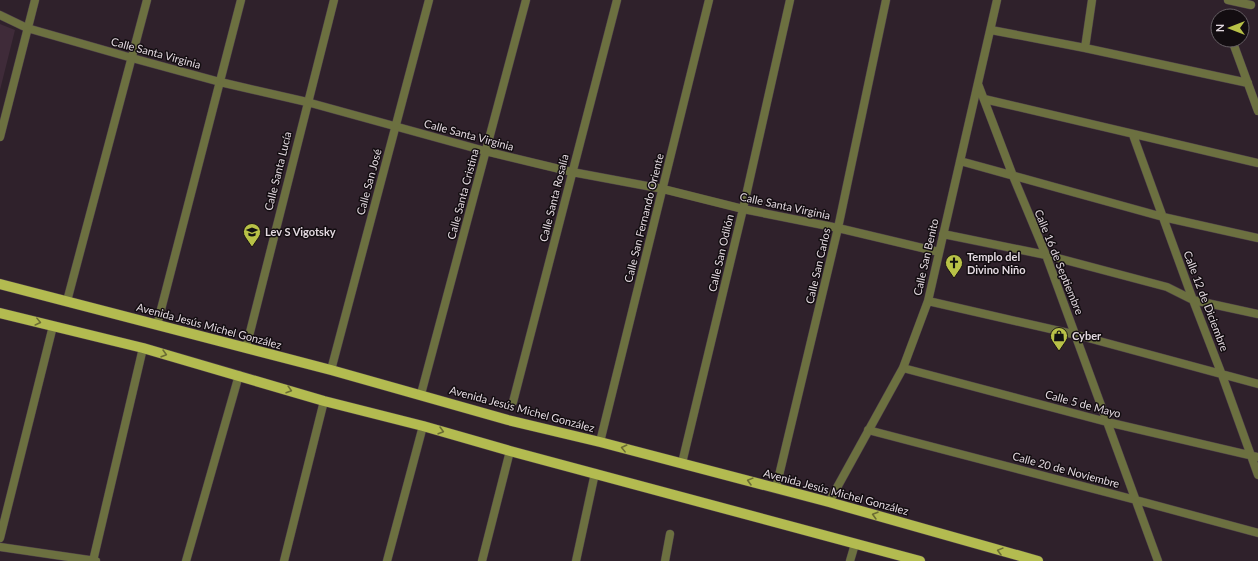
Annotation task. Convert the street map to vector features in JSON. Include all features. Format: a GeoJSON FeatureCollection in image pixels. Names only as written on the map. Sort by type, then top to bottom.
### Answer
{"type":"FeatureCollection","features":[{"type":"Feature","properties":{"kind":"main road","name":"Avenida Jesús Michel González"},"geometry":{"type":"LineString","coordinates":[[0,284],[67,300],[421,394],[508,420],[600,442],[829,502],[1038,561]]}},
{"type":"Feature","properties":{"kind":"main road"},"geometry":{"type":"LineString","coordinates":[[0,313],[143,348],[324,401],[423,426],[510,451],[920,561]]}},
{"type":"Feature","properties":{"kind":"street"},"geometry":{"type":"LineString","coordinates":[[0,137],[34,0]]}},
{"type":"Feature","properties":{"kind":"street"},"geometry":{"type":"LineString","coordinates":[[67,300],[147,0]]}},
{"type":"Feature","properties":{"kind":"street"},"geometry":{"type":"LineString","coordinates":[[157,325],[241,0]]}},
{"type":"Feature","properties":{"kind":"street","name":"Calle Santa Lucía"},"geometry":{"type":"LineString","coordinates":[[246,348],[334,0]]}},
{"type":"Feature","properties":{"kind":"street","name":"Calle San José"},"geometry":{"type":"LineString","coordinates":[[331,370],[429,0]]}},
{"type":"Feature","properties":{"kind":"street","name":"Calle Santa Cristina"},"geometry":{"type":"LineString","coordinates":[[421,394],[526,0]]}},
{"type":"Feature","properties":{"kind":"street","name":"Calle Santa Rosalía"},"geometry":{"type":"LineString","coordinates":[[513,402],[616,0]]}},
{"type":"Feature","properties":{"kind":"street","name":"Calle San Fernando Oriente"},"geometry":{"type":"LineString","coordinates":[[600,442],[708,0]]}},
{"type":"Feature","properties":{"kind":"street","name":"Calle San Odilón"},"geometry":{"type":"LineString","coordinates":[[682,463],[743,209],[790,0]]}},
{"type":"Feature","properties":{"kind":"street","name":"Calle San Carlos"},"geometry":{"type":"LineString","coordinates":[[776,488],[838,228],[886,0]]}},
{"type":"Feature","properties":{"kind":"street","name":"Calle San Benito"},"geometry":{"type":"LineString","coordinates":[[829,502],[903,368],[928,301],[998,0]]}},
{"type":"Feature","properties":{"kind":"street"},"geometry":{"type":"LineString","coordinates":[[1085,48],[1092,0]]}},
{"type":"Feature","properties":{"kind":"street"},"geometry":{"type":"LineString","coordinates":[[1228,0],[1251,6]]}},
{"type":"Feature","properties":{"kind":"street","name":"Calle Santa Virginia"},"geometry":{"type":"LineString","coordinates":[[0,15],[28,28],[132,58],[220,82],[307,102],[485,151],[572,172],[663,189],[743,209],[838,228],[939,252]]}},
{"type":"Feature","properties":{"kind":"street"},"geometry":{"type":"LineString","coordinates":[[991,30],[1085,48],[1248,83]]}},
{"type":"Feature","properties":{"kind":"street"},"geometry":{"type":"LineString","coordinates":[[1235,48],[1258,111]]}},
{"type":"Feature","properties":{"kind":"street","name":"Calle 16 de Septiembre"},"geometry":{"type":"LineString","coordinates":[[978,84],[1077,336],[1158,561]]}},
{"type":"Feature","properties":{"kind":"street"},"geometry":{"type":"LineString","coordinates":[[984,99],[1258,163]]}},
{"type":"Feature","properties":{"kind":"street","name":"Calle 12 de Diciembre"},"geometry":{"type":"LineString","coordinates":[[1133,135],[1193,300],[1254,456],[1258,475]]}},
{"type":"Feature","properties":{"kind":"street"},"geometry":{"type":"LineString","coordinates":[[960,161],[1163,217],[1258,238]]}},
{"type":"Feature","properties":{"kind":"street"},"geometry":{"type":"LineString","coordinates":[[943,234],[1046,255],[1167,287],[1193,300],[1258,314]]}},
{"type":"Feature","properties":{"kind":"street"},"geometry":{"type":"LineString","coordinates":[[928,301],[1077,336],[1258,384]]}},
{"type":"Feature","properties":{"kind":"street"},"geometry":{"type":"LineString","coordinates":[[0,538],[53,326]]}},
{"type":"Feature","properties":{"kind":"street"},"geometry":{"type":"LineString","coordinates":[[0,547],[94,561],[143,348]]}},
{"type":"Feature","properties":{"kind":"street","name":"Calle 5 de Mayo"},"geometry":{"type":"LineString","coordinates":[[903,368],[1107,422],[1254,456]]}},
{"type":"Feature","properties":{"kind":"street"},"geometry":{"type":"LineString","coordinates":[[186,561],[239,375]]}},
{"type":"Feature","properties":{"kind":"street"},"geometry":{"type":"LineString","coordinates":[[284,561],[324,401]]}},
{"type":"Feature","properties":{"kind":"street"},"geometry":{"type":"LineString","coordinates":[[387,561],[423,426]]}},
{"type":"Feature","properties":{"kind":"street","name":"Calle 20 de Noviembre"},"geometry":{"type":"LineString","coordinates":[[868,430],[1258,533]]}},
{"type":"Feature","properties":{"kind":"street"},"geometry":{"type":"LineString","coordinates":[[482,561],[510,451]]}},
{"type":"Feature","properties":{"kind":"street"},"geometry":{"type":"LineString","coordinates":[[576,561],[595,473]]}},
{"type":"Feature","properties":{"kind":"street"},"geometry":{"type":"LineString","coordinates":[[665,561],[670,534]]}},
{"type":"Feature","properties":{"kind":"street"},"geometry":{"type":"LineString","coordinates":[[850,561],[856,544]]}},
{"type":"Feature","properties":{"kind":"shaded area"},"geometry":{"type":"Polygon","coordinates":[[[0,24],[15,30],[0,90],[0,24]]]}},
{"type":"Feature","properties":{"kind":"place","name":"Lev S Vigotsky"},"geometry":{"type":"Point","coordinates":[252,247]}},
{"type":"Feature","properties":{"kind":"place","name":"Templo del Divino Niño"},"geometry":{"type":"Point","coordinates":[954,278]}},
{"type":"Feature","properties":{"kind":"place","name":"Cyber"},"geometry":{"type":"Point","coordinates":[1059,351]}}]}
